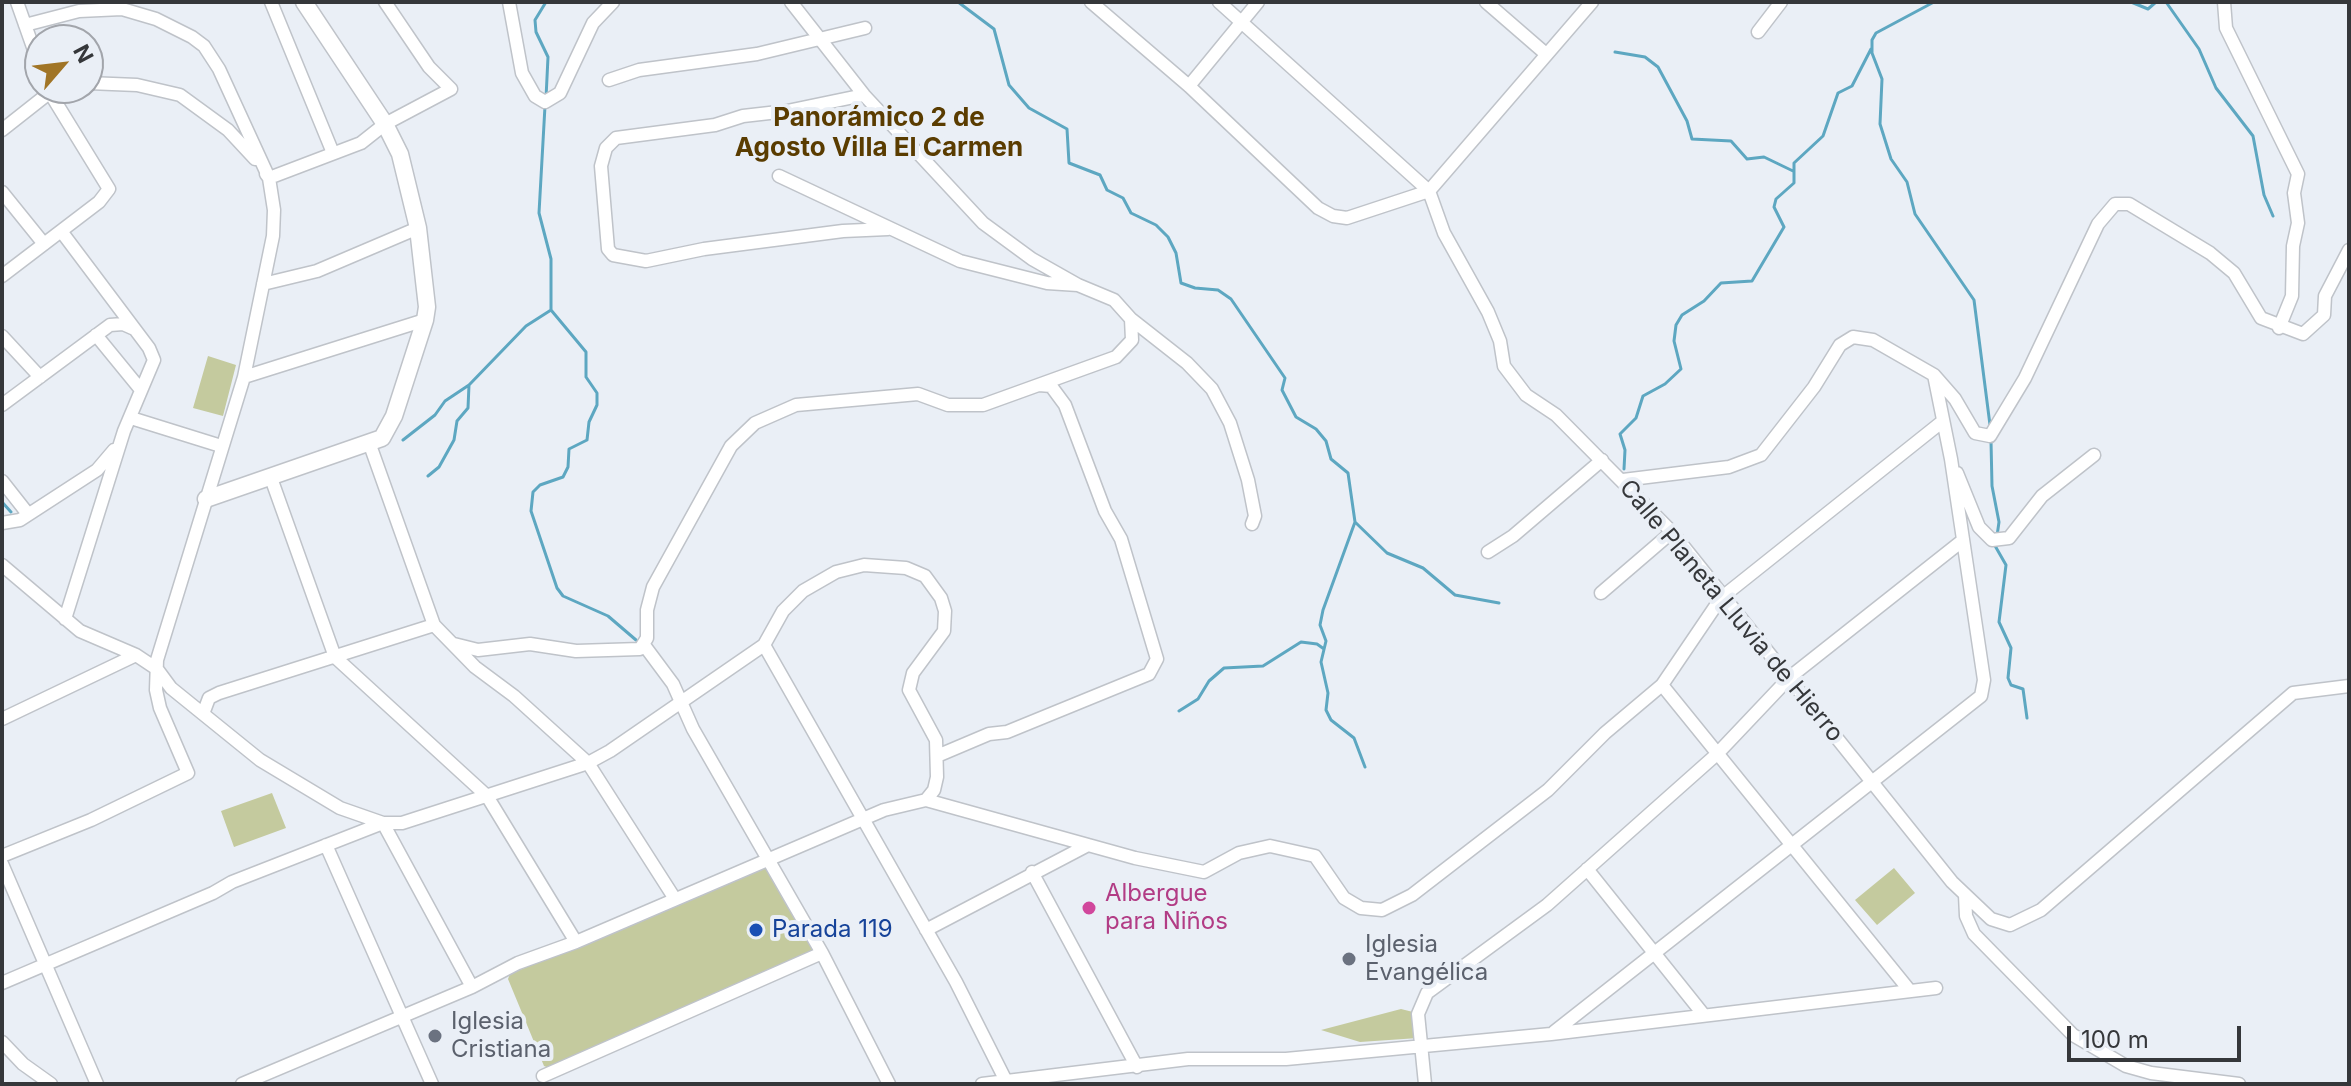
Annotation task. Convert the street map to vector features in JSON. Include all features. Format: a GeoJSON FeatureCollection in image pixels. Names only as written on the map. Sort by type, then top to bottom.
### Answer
{"type":"FeatureCollection","features":[{"type":"Feature","properties":{"kind":"street"},"geometry":{"type":"LineString","coordinates":[[17,2],[25,24]]}},
{"type":"Feature","properties":{"kind":"street"},"geometry":{"type":"LineString","coordinates":[[271,2],[333,153]]}},
{"type":"Feature","properties":{"kind":"street"},"geometry":{"type":"LineString","coordinates":[[206,499],[370,445],[389,429],[425,320],[418,228],[407,174],[385,124],[304,2]]}},
{"type":"Feature","properties":{"kind":"street"},"geometry":{"type":"LineString","coordinates":[[269,178],[361,143],[385,124],[451,89],[429,67],[385,2]]}},
{"type":"Feature","properties":{"kind":"street"},"geometry":{"type":"LineString","coordinates":[[509,2],[509,19],[522,73],[535,96],[545,102],[560,93],[586,35],[613,2]]}},
{"type":"Feature","properties":{"kind":"street"},"geometry":{"type":"LineString","coordinates":[[791,2],[864,95],[983,223],[1032,259],[1078,285],[1114,300],[1131,319],[1197,372],[1222,406],[1248,480],[1255,516],[1252,524]]}},
{"type":"Feature","properties":{"kind":"street"},"geometry":{"type":"LineString","coordinates":[[1091,2],[1189,86],[1318,208],[1333,216],[1363,215],[1429,191],[1592,2]]}},
{"type":"Feature","properties":{"kind":"street","name":"Calle Planeta Lluvia de Hierro"},"geometry":{"type":"LineString","coordinates":[[1219,2],[1429,191],[1444,233],[1488,312],[1500,341],[1504,366],[1526,395],[1556,415],[1672,532],[1721,598],[1790,677],[1965,895],[1999,923],[2020,923],[2073,886],[2293,693],[2349,686]]}},
{"type":"Feature","properties":{"kind":"street"},"geometry":{"type":"LineString","coordinates":[[1189,86],[1258,2]]}},
{"type":"Feature","properties":{"kind":"street"},"geometry":{"type":"LineString","coordinates":[[1486,2],[1546,54]]}},
{"type":"Feature","properties":{"kind":"street"},"geometry":{"type":"LineString","coordinates":[[2224,2],[2226,28],[2298,174],[2294,193],[2298,223],[2293,246],[2292,296],[2279,328]]}},
{"type":"Feature","properties":{"kind":"street"},"geometry":{"type":"LineString","coordinates":[[2226,28],[2235,2]]}},
{"type":"Feature","properties":{"kind":"street"},"geometry":{"type":"LineString","coordinates":[[1758,32],[1775,4]]}},
{"type":"Feature","properties":{"kind":"street"},"geometry":{"type":"LineString","coordinates":[[2,856],[91,820],[188,773],[160,708],[157,660],[244,377],[274,210],[269,178],[219,69],[204,46],[156,19],[122,9],[79,11],[29,24]]}},
{"type":"Feature","properties":{"kind":"street"},"geometry":{"type":"LineString","coordinates":[[609,80],[623,73],[726,60],[865,28]]}},
{"type":"Feature","properties":{"kind":"street"},"geometry":{"type":"LineString","coordinates":[[104,84],[137,85],[180,95],[228,130],[269,178]]}},
{"type":"Feature","properties":{"kind":"street"},"geometry":{"type":"LineString","coordinates":[[864,95],[787,111],[743,116],[715,125],[616,138],[606,148],[601,166],[608,249],[613,255],[646,261],[704,249],[843,231],[888,229]]}},
{"type":"Feature","properties":{"kind":"street"},"geometry":{"type":"LineString","coordinates":[[2,130],[33,104]]}},
{"type":"Feature","properties":{"kind":"street"},"geometry":{"type":"LineString","coordinates":[[2,276],[99,202],[109,189],[56,104]]}},
{"type":"Feature","properties":{"kind":"street"},"geometry":{"type":"LineString","coordinates":[[779,176],[873,217],[888,229],[977,266],[1047,283],[1078,285]]}},
{"type":"Feature","properties":{"kind":"street"},"geometry":{"type":"LineString","coordinates":[[2,192],[44,244]]}},
{"type":"Feature","properties":{"kind":"street"},"geometry":{"type":"LineString","coordinates":[[1623,480],[1729,467],[1761,455],[1814,387],[1840,345],[1853,337],[1873,340],[1934,375],[1955,399],[1975,433],[1984,437],[1993,434],[2025,378],[2098,224],[2115,204],[2129,204],[2210,253],[2234,273],[2261,318],[2279,328],[2303,334],[2324,315],[2325,296],[2349,250]]}},
{"type":"Feature","properties":{"kind":"street"},"geometry":{"type":"LineString","coordinates":[[263,284],[317,271],[418,228]]}},
{"type":"Feature","properties":{"kind":"street"},"geometry":{"type":"LineString","coordinates":[[2,523],[28,514],[105,463],[131,418],[154,360],[61,231]]}},
{"type":"Feature","properties":{"kind":"street"},"geometry":{"type":"LineString","coordinates":[[454,644],[478,650],[530,644],[576,651],[604,648],[635,651],[644,645],[653,587],[731,446],[755,423],[796,405],[918,394],[966,408],[1116,357],[1132,340],[1131,319]]}},
{"type":"Feature","properties":{"kind":"street"},"geometry":{"type":"LineString","coordinates":[[244,377],[425,320]]}},
{"type":"Feature","properties":{"kind":"street"},"geometry":{"type":"LineString","coordinates":[[2,405],[116,323],[135,330]]}},
{"type":"Feature","properties":{"kind":"street"},"geometry":{"type":"LineString","coordinates":[[96,335],[141,390]]}},
{"type":"Feature","properties":{"kind":"street"},"geometry":{"type":"LineString","coordinates":[[2,336],[40,377]]}},
{"type":"Feature","properties":{"kind":"street"},"geometry":{"type":"LineString","coordinates":[[1551,1034],[1975,702],[1984,689],[1951,459],[1934,375]]}},
{"type":"Feature","properties":{"kind":"street"},"geometry":{"type":"LineString","coordinates":[[937,756],[989,734],[1007,732],[1149,674],[1157,659],[1121,539],[1105,511],[1065,405],[1051,386],[1038,385]]}},
{"type":"Feature","properties":{"kind":"street"},"geometry":{"type":"LineString","coordinates":[[131,418],[221,446]]}},
{"type":"Feature","properties":{"kind":"street"},"geometry":{"type":"LineString","coordinates":[[242,1084],[472,987],[518,963],[576,942],[865,819],[926,800],[1088,845],[1204,872],[1239,853],[1270,846],[1315,856],[1344,898],[1361,908],[1382,910],[1412,895],[1548,790],[1605,733],[1662,685],[1721,598],[1943,421]]}},
{"type":"Feature","properties":{"kind":"street"},"geometry":{"type":"LineString","coordinates":[[65,619],[124,431]]}},
{"type":"Feature","properties":{"kind":"street"},"geometry":{"type":"LineString","coordinates":[[370,445],[434,625],[475,667],[514,696],[588,763],[675,899]]}},
{"type":"Feature","properties":{"kind":"street"},"geometry":{"type":"LineString","coordinates":[[1951,459],[1979,527],[1992,540],[2009,538],[2042,496],[2094,455]]}},
{"type":"Feature","properties":{"kind":"street"},"geometry":{"type":"LineString","coordinates":[[1488,552],[1513,536],[1602,460]]}},
{"type":"Feature","properties":{"kind":"street"},"geometry":{"type":"LineString","coordinates":[[271,478],[335,657],[487,796],[576,942]]}},
{"type":"Feature","properties":{"kind":"street"},"geometry":{"type":"LineString","coordinates":[[2,481],[28,514]]}},
{"type":"Feature","properties":{"kind":"street"},"geometry":{"type":"LineString","coordinates":[[1601,593],[1672,532]]}},
{"type":"Feature","properties":{"kind":"street"},"geometry":{"type":"LineString","coordinates":[[1425,1084],[1418,1014],[1427,993],[1547,905],[1717,754],[1790,677],[1962,541]]}},
{"type":"Feature","properties":{"kind":"street"},"geometry":{"type":"LineString","coordinates":[[3,565],[65,619],[95,639],[136,655],[157,669],[171,688],[285,776],[340,808],[383,823],[402,823],[588,763],[655,724],[764,645],[783,611],[803,591],[836,572],[864,565],[906,568],[925,576],[941,598],[946,620],[937,643],[913,673],[909,690],[932,729],[937,756],[934,790],[926,800]]}},
{"type":"Feature","properties":{"kind":"street"},"geometry":{"type":"LineString","coordinates":[[203,714],[209,698],[219,693],[434,625]]}},
{"type":"Feature","properties":{"kind":"street"},"geometry":{"type":"LineString","coordinates":[[644,645],[666,672],[822,953],[889,1084]]}},
{"type":"Feature","properties":{"kind":"street"},"geometry":{"type":"LineString","coordinates":[[764,645],[865,819],[1006,1081]]}},
{"type":"Feature","properties":{"kind":"street"},"geometry":{"type":"LineString","coordinates":[[2,719],[136,655]]}},
{"type":"Feature","properties":{"kind":"street"},"geometry":{"type":"LineString","coordinates":[[1662,685],[1910,991]]}},
{"type":"Feature","properties":{"kind":"street"},"geometry":{"type":"LineString","coordinates":[[2,983],[213,893],[232,882],[383,823]]}},
{"type":"Feature","properties":{"kind":"street"},"geometry":{"type":"LineString","coordinates":[[383,823],[472,987]]}},
{"type":"Feature","properties":{"kind":"street"},"geometry":{"type":"LineString","coordinates":[[326,845],[432,1084]]}},
{"type":"Feature","properties":{"kind":"street"},"geometry":{"type":"LineString","coordinates":[[926,930],[1088,845]]}},
{"type":"Feature","properties":{"kind":"street"},"geometry":{"type":"LineString","coordinates":[[2,864],[97,1084]]}},
{"type":"Feature","properties":{"kind":"street"},"geometry":{"type":"LineString","coordinates":[[1587,869],[1703,1014]]}},
{"type":"Feature","properties":{"kind":"street"},"geometry":{"type":"LineString","coordinates":[[1032,872],[1137,1067]]}},
{"type":"Feature","properties":{"kind":"street"},"geometry":{"type":"LineString","coordinates":[[1965,895],[1966,916],[1974,934],[2073,1035],[2095,1050],[2139,1069],[2239,1084]]}},
{"type":"Feature","properties":{"kind":"street"},"geometry":{"type":"LineString","coordinates":[[543,1076],[822,953]]}},
{"type":"Feature","properties":{"kind":"street"},"geometry":{"type":"LineString","coordinates":[[982,1084],[1188,1059],[1286,1059],[1551,1034],[1936,988]]}},
{"type":"Feature","properties":{"kind":"street"},"geometry":{"type":"LineString","coordinates":[[2,1042],[51,1084]]}},
{"type":"Feature","properties":{"kind":"green space"},"geometry":{"type":"Polygon","coordinates":[[[208,356],[236,365],[223,416],[193,408],[208,356]]]}},
{"type":"Feature","properties":{"kind":"green space"},"geometry":{"type":"Polygon","coordinates":[[[272,793],[286,828],[234,847],[221,811],[272,793]]]}},
{"type":"Feature","properties":{"kind":"green space"},"geometry":{"type":"Polygon","coordinates":[[[764,868],[768,869],[813,946],[813,951],[549,1068],[544,1066],[508,979],[510,974],[764,868]]]}},
{"type":"Feature","properties":{"kind":"green space"},"geometry":{"type":"Polygon","coordinates":[[[1894,868],[1915,893],[1877,925],[1855,900],[1894,868]]]}},
{"type":"Feature","properties":{"kind":"green space"},"geometry":{"type":"Polygon","coordinates":[[[1401,1009],[1413,1012],[1418,1038],[1360,1042],[1321,1030],[1401,1009]]]}},
{"type":"Feature","properties":{"kind":"waterway"},"geometry":{"type":"LineString","coordinates":[[546,2],[535,20],[536,32],[548,57],[546,98]]}},
{"type":"Feature","properties":{"kind":"waterway"},"geometry":{"type":"LineString","coordinates":[[958,2],[994,29],[1009,85],[1029,108],[1067,129],[1069,163],[1100,175],[1107,190],[1123,198],[1131,213],[1156,225],[1168,237],[1176,253],[1181,283],[1218,290],[1231,299],[1285,378],[1282,390],[1296,417],[1316,429],[1326,441],[1331,459],[1348,473],[1355,522],[1323,610],[1320,625],[1326,641],[1321,662],[1328,693],[1326,710],[1331,720],[1354,738],[1365,767]]}},
{"type":"Feature","properties":{"kind":"waterway"},"geometry":{"type":"LineString","coordinates":[[1934,2],[1876,33],[1872,40],[1872,53],[1882,79],[1880,124],[1891,159],[1907,182],[1915,214],[1974,300],[1990,425]]}},
{"type":"Feature","properties":{"kind":"waterway"},"geometry":{"type":"LineString","coordinates":[[2131,2],[2148,9],[2156,2]]}},
{"type":"Feature","properties":{"kind":"waterway"},"geometry":{"type":"LineString","coordinates":[[2166,2],[2199,49],[2216,88],[2253,136],[2264,195],[2273,216]]}},
{"type":"Feature","properties":{"kind":"waterway"},"geometry":{"type":"LineString","coordinates":[[1624,469],[1625,450],[1620,434],[1636,418],[1643,396],[1665,384],[1681,369],[1674,341],[1676,325],[1682,315],[1704,301],[1721,283],[1752,281],[1784,227],[1774,207],[1776,199],[1794,183],[1794,163],[1823,136],[1838,93],[1852,86],[1871,49]]}},
{"type":"Feature","properties":{"kind":"waterway"},"geometry":{"type":"LineString","coordinates":[[1615,52],[1645,57],[1658,67],[1687,121],[1692,139],[1731,141],[1747,159],[1764,157],[1793,171]]}},
{"type":"Feature","properties":{"kind":"waterway"},"geometry":{"type":"LineString","coordinates":[[545,106],[539,213],[551,259],[551,310],[586,352],[586,377],[597,393],[597,405],[589,422],[587,440],[569,449],[568,467],[563,477],[540,485],[533,492],[531,511],[557,588],[563,596],[608,616],[636,640]]}},
{"type":"Feature","properties":{"kind":"waterway"},"geometry":{"type":"LineString","coordinates":[[428,476],[439,467],[454,440],[457,421],[468,408],[469,385],[526,326],[551,310]]}},
{"type":"Feature","properties":{"kind":"waterway"},"geometry":{"type":"LineString","coordinates":[[403,440],[435,415],[445,401],[469,385]]}},
{"type":"Feature","properties":{"kind":"waterway"},"geometry":{"type":"LineString","coordinates":[[1991,441],[1992,486],[1999,522],[1997,536]]}},
{"type":"Feature","properties":{"kind":"waterway"},"geometry":{"type":"LineString","coordinates":[[2,502],[11,512]]}},
{"type":"Feature","properties":{"kind":"waterway"},"geometry":{"type":"LineString","coordinates":[[1355,522],[1387,553],[1423,568],[1455,595],[1499,603]]}},
{"type":"Feature","properties":{"kind":"waterway"},"geometry":{"type":"LineString","coordinates":[[1994,544],[2006,565],[1999,622],[2011,648],[2008,678],[2011,685],[2023,689],[2027,718]]}},
{"type":"Feature","properties":{"kind":"waterway"},"geometry":{"type":"LineString","coordinates":[[1179,711],[1198,699],[1209,681],[1224,668],[1263,666],[1301,642],[1317,644],[1324,649]]}},
{"type":"Feature","properties":{"kind":"place","name":"Albergue para Niños"},"geometry":{"type":"Point","coordinates":[1089,908]}},
{"type":"Feature","properties":{"kind":"place","name":"Parada 119"},"geometry":{"type":"Point","coordinates":[756,930]}},
{"type":"Feature","properties":{"kind":"place","name":"Iglesia Evangélica"},"geometry":{"type":"Point","coordinates":[1349,959]}},
{"type":"Feature","properties":{"kind":"place","name":"Iglesia Cristiana"},"geometry":{"type":"Point","coordinates":[435,1036]}},
{"type":"Feature","properties":{"kind":"district","name":"Panorámico 2 de Agosto Villa El Carmen"},"geometry":{"type":"Point","coordinates":[879,133]}}]}
